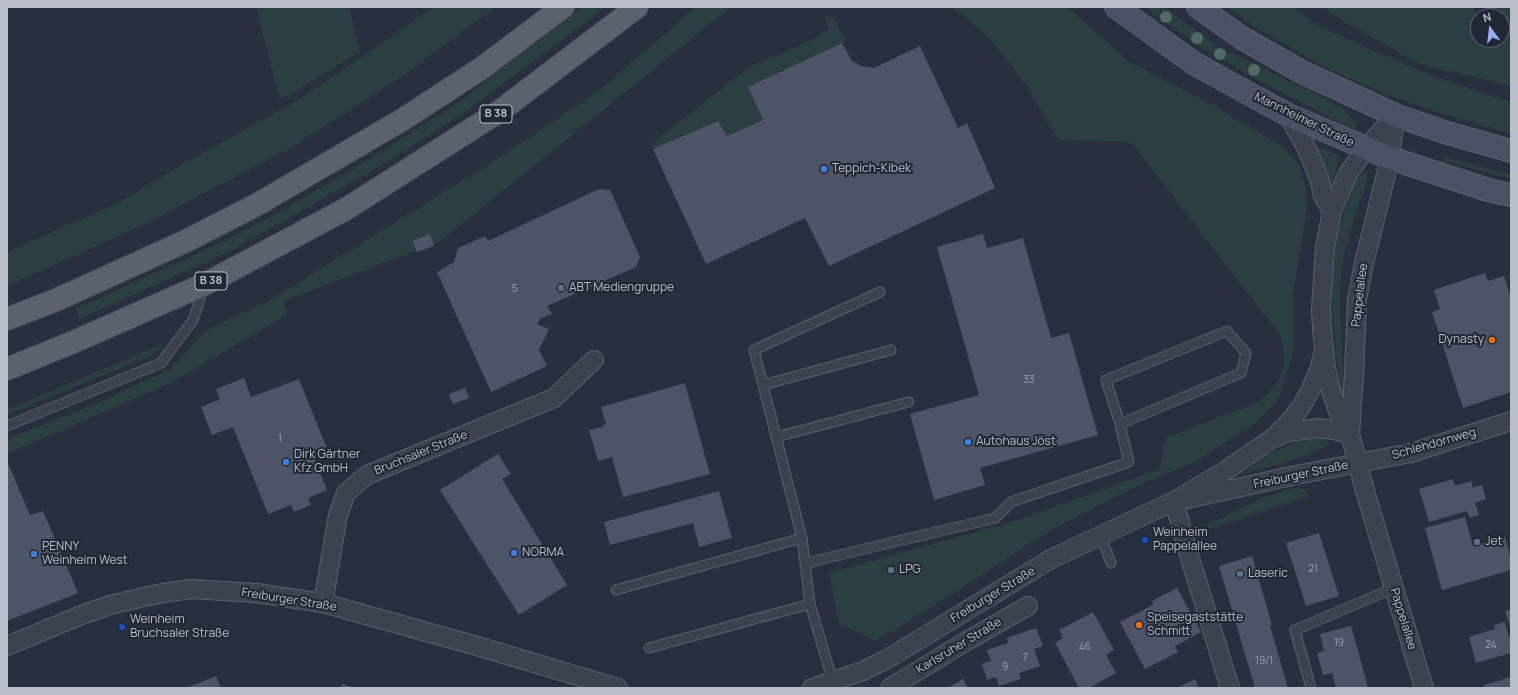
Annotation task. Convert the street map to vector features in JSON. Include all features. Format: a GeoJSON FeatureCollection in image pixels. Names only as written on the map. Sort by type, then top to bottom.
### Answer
{"type":"FeatureCollection","features":[{"type":"Feature","properties":{"kind":"main road"},"geometry":{"type":"LineString","coordinates":[[7,319],[56,300],[164,251],[258,204],[402,120],[482,68],[563,7]]}},
{"type":"Feature","properties":{"kind":"main road","name":"B 38"},"geometry":{"type":"LineString","coordinates":[[7,369],[71,343],[205,284],[346,209],[494,115],[637,7]]}},
{"type":"Feature","properties":{"kind":"main road","name":"Mannheimer Straße"},"geometry":{"type":"LineString","coordinates":[[1116,7],[1195,64],[1288,115],[1390,158],[1473,185],[1511,195]]}},
{"type":"Feature","properties":{"kind":"main road"},"geometry":{"type":"LineString","coordinates":[[1198,7],[1242,38],[1300,71],[1395,115],[1444,132],[1511,151]]}},
{"type":"Feature","properties":{"kind":"street"},"geometry":{"type":"LineString","coordinates":[[1288,115],[1307,150],[1320,181],[1323,196],[1332,211]]}},
{"type":"Feature","properties":{"kind":"street","name":"Pappelallee"},"geometry":{"type":"LineString","coordinates":[[1395,115],[1366,149],[1349,172],[1332,211],[1325,248],[1321,309],[1324,350],[1330,388],[1339,414],[1350,434],[1357,463],[1424,688]]}},
{"type":"Feature","properties":{"kind":"street","name":"Pappelallee"},"geometry":{"type":"LineString","coordinates":[[1350,434],[1357,300],[1365,255],[1390,158],[1395,115]]}},
{"type":"Feature","properties":{"kind":"street","name":"Freiburger Straße"},"geometry":{"type":"LineString","coordinates":[[812,688],[863,671],[889,658],[1050,559],[1174,501],[1225,471],[1273,438],[1288,423],[1301,407],[1311,389],[1324,350]]}},
{"type":"Feature","properties":{"kind":"street","name":"Bruchsaler Straße"},"geometry":{"type":"LineString","coordinates":[[323,603],[338,515],[346,493],[367,475],[554,398],[594,360]]}},
{"type":"Feature","properties":{"kind":"street","name":"Schlehdornweg"},"geometry":{"type":"LineString","coordinates":[[1357,463],[1411,453],[1511,421]]}},
{"type":"Feature","properties":{"kind":"street","name":"Freiburger Straße"},"geometry":{"type":"LineString","coordinates":[[1273,438],[1289,432],[1306,429],[1334,430],[1350,434]]}},
{"type":"Feature","properties":{"kind":"street","name":"Freiburger Straße"},"geometry":{"type":"LineString","coordinates":[[1174,501],[1357,463]]}},
{"type":"Feature","properties":{"kind":"street"},"geometry":{"type":"LineString","coordinates":[[1174,501],[1230,688]]}},
{"type":"Feature","properties":{"kind":"street","name":"Freiburger Straße"},"geometry":{"type":"LineString","coordinates":[[7,646],[79,616],[110,605],[157,594],[190,589],[256,593],[323,603],[477,646],[618,688]]}},
{"type":"Feature","properties":{"kind":"street","name":"Karlsruher Straße"},"geometry":{"type":"LineString","coordinates":[[890,688],[965,642],[1028,606]]}},
{"type":"Feature","properties":{"kind":"lane"},"geometry":{"type":"LineString","coordinates":[[7,426],[161,363],[193,320],[205,284]]}},
{"type":"Feature","properties":{"kind":"lane"},"geometry":{"type":"LineString","coordinates":[[832,682],[810,604],[802,538],[754,350],[880,292]]}},
{"type":"Feature","properties":{"kind":"lane"},"geometry":{"type":"LineString","coordinates":[[806,563],[995,518],[1011,502],[1129,462],[1120,424],[1106,380],[1227,330],[1246,353],[1241,373],[1120,424]]}},
{"type":"Feature","properties":{"kind":"lane"},"geometry":{"type":"LineString","coordinates":[[763,385],[891,350]]}},
{"type":"Feature","properties":{"kind":"lane"},"geometry":{"type":"LineString","coordinates":[[776,437],[909,402]]}},
{"type":"Feature","properties":{"kind":"lane"},"geometry":{"type":"LineString","coordinates":[[1100,535],[1111,564]]}},
{"type":"Feature","properties":{"kind":"lane"},"geometry":{"type":"LineString","coordinates":[[616,590],[802,538]]}},
{"type":"Feature","properties":{"kind":"lane"},"geometry":{"type":"LineString","coordinates":[[1311,688],[1295,630],[1394,588]]}},
{"type":"Feature","properties":{"kind":"lane"},"geometry":{"type":"LineString","coordinates":[[649,648],[810,604]]}},
{"type":"Feature","properties":{"kind":"green space"},"geometry":{"type":"Polygon","coordinates":[[[256,7],[349,7],[360,52],[280,100],[256,7]]]}},
{"type":"Feature","properties":{"kind":"green space"},"geometry":{"type":"Polygon","coordinates":[[[434,7],[495,7],[410,71],[296,145],[150,222],[7,286],[7,252],[120,202],[181,165],[298,100],[434,7]]]}},
{"type":"Feature","properties":{"kind":"green space"},"geometry":{"type":"Polygon","coordinates":[[[583,7],[606,7],[464,113],[384,164],[227,253],[80,319],[76,309],[227,240],[274,215],[378,154],[457,103],[583,7]]]}},
{"type":"Feature","properties":{"kind":"green space"},"geometry":{"type":"Polygon","coordinates":[[[696,7],[731,7],[441,241],[284,301],[287,315],[171,383],[7,454],[7,439],[95,404],[169,370],[206,330],[267,302],[497,159],[602,88],[696,7]]]}},
{"type":"Feature","properties":{"kind":"green space"},"geometry":{"type":"Polygon","coordinates":[[[951,7],[1068,7],[1128,61],[1216,107],[1282,146],[1300,165],[1305,186],[1307,208],[1293,295],[1293,354],[1278,400],[1255,424],[1191,464],[1143,483],[1048,532],[899,628],[875,640],[839,624],[829,573],[1012,522],[1160,469],[1165,438],[1259,402],[1275,386],[1285,366],[1282,338],[1131,142],[1058,140],[1029,89],[991,40],[973,23],[951,7]]]}},
{"type":"Feature","properties":{"kind":"green space"},"geometry":{"type":"Polygon","coordinates":[[[1144,7],[1164,7],[1221,48],[1325,98],[1348,113],[1358,127],[1353,129],[1254,78],[1198,45],[1144,7]]]}},
{"type":"Feature","properties":{"kind":"green space"},"geometry":{"type":"Polygon","coordinates":[[[1228,7],[1293,7],[1322,27],[1379,53],[1435,77],[1511,102],[1511,134],[1435,111],[1377,91],[1319,64],[1256,28],[1228,7]]]}},
{"type":"Feature","properties":{"kind":"green space"},"geometry":{"type":"Polygon","coordinates":[[[1320,7],[1474,7],[1470,8],[1470,48],[1510,48],[1510,8],[1501,8],[1511,7],[1511,86],[1419,64],[1320,7]]]}},
{"type":"Feature","properties":{"kind":"green space"},"geometry":{"type":"Polygon","coordinates":[[[833,16],[845,40],[842,43],[748,87],[763,120],[727,136],[718,121],[653,149],[651,144],[748,68],[803,44],[828,30],[825,17],[833,16]]]}},
{"type":"Feature","properties":{"kind":"green space"},"geometry":{"type":"Polygon","coordinates":[[[1312,145],[1339,155],[1334,183],[1329,183],[1312,145]]]}},
{"type":"Feature","properties":{"kind":"green space"},"geometry":{"type":"Polygon","coordinates":[[[1444,157],[1511,174],[1511,178],[1443,161],[1444,157]]]}},
{"type":"Feature","properties":{"kind":"green space"},"geometry":{"type":"Polygon","coordinates":[[[1364,171],[1368,172],[1364,193],[1359,202],[1344,255],[1339,295],[1345,397],[1343,400],[1340,398],[1333,317],[1332,277],[1337,238],[1351,188],[1364,171]]]}},
{"type":"Feature","properties":{"kind":"green space"},"geometry":{"type":"Polygon","coordinates":[[[160,345],[161,348],[150,356],[7,415],[7,410],[160,345]]]}},
{"type":"Feature","properties":{"kind":"green space"},"geometry":{"type":"Polygon","coordinates":[[[1320,438],[1330,443],[1310,454],[1242,474],[1270,453],[1296,442],[1320,438]]]}},
{"type":"Feature","properties":{"kind":"green space"},"geometry":{"type":"Polygon","coordinates":[[[1298,487],[1307,491],[1308,496],[1209,529],[1208,524],[1267,496],[1298,487]]]}},
{"type":"Feature","properties":{"kind":"building","name":"Teppich-Kibek"},"geometry":{"type":"Polygon","coordinates":[[[842,43],[852,61],[861,66],[874,68],[920,46],[958,128],[967,123],[995,188],[829,266],[805,218],[706,264],[653,149],[718,121],[727,136],[763,120],[748,87],[842,43]]]}},
{"type":"Feature","properties":{"kind":"building"},"geometry":{"type":"Polygon","coordinates":[[[599,189],[610,190],[640,257],[636,267],[547,306],[552,314],[541,318],[537,324],[549,329],[539,350],[547,366],[491,392],[437,272],[454,262],[458,248],[485,236],[488,241],[599,189]]]}},
{"type":"Feature","properties":{"kind":"building"},"geometry":{"type":"Polygon","coordinates":[[[430,234],[434,246],[417,252],[412,241],[430,234]]]}},
{"type":"Feature","properties":{"kind":"building"},"geometry":{"type":"Polygon","coordinates":[[[983,234],[987,248],[1023,238],[1051,338],[1069,333],[1098,435],[980,468],[985,485],[934,500],[910,414],[979,395],[937,247],[983,234]]]}},
{"type":"Feature","properties":{"kind":"building"},"geometry":{"type":"Polygon","coordinates":[[[1485,273],[1488,281],[1504,276],[1511,298],[1511,392],[1463,408],[1432,312],[1440,309],[1434,290],[1485,273]]]}},
{"type":"Feature","properties":{"kind":"building"},"geometry":{"type":"Polygon","coordinates":[[[244,378],[251,397],[299,379],[328,451],[313,456],[327,490],[308,498],[311,505],[294,512],[291,505],[268,514],[233,427],[212,435],[201,407],[220,399],[216,389],[244,378]]]}},
{"type":"Feature","properties":{"kind":"building"},"geometry":{"type":"Polygon","coordinates":[[[685,383],[710,474],[623,497],[612,457],[598,461],[589,430],[603,427],[603,425],[606,424],[601,407],[685,383]]]}},
{"type":"Feature","properties":{"kind":"building"},"geometry":{"type":"Polygon","coordinates":[[[465,388],[469,398],[453,404],[449,394],[465,388]]]}},
{"type":"Feature","properties":{"kind":"building","name":"NORMA"},"geometry":{"type":"Polygon","coordinates":[[[498,454],[511,474],[502,479],[567,585],[519,615],[440,490],[498,454]]]}},
{"type":"Feature","properties":{"kind":"building","name":"PENNY Weinheim West"},"geometry":{"type":"Polygon","coordinates":[[[7,461],[30,515],[43,511],[78,593],[7,621],[7,461]]]}},
{"type":"Feature","properties":{"kind":"building"},"geometry":{"type":"Polygon","coordinates":[[[1453,479],[1455,486],[1471,481],[1473,488],[1482,485],[1486,499],[1475,503],[1479,515],[1470,518],[1467,511],[1429,522],[1419,489],[1453,479]]]}},
{"type":"Feature","properties":{"kind":"building"},"geometry":{"type":"Polygon","coordinates":[[[719,491],[732,538],[699,547],[693,523],[610,545],[604,522],[719,491]]]}},
{"type":"Feature","properties":{"kind":"building"},"geometry":{"type":"Polygon","coordinates":[[[1465,517],[1473,546],[1505,537],[1511,559],[1511,570],[1442,590],[1425,528],[1465,517]]]}},
{"type":"Feature","properties":{"kind":"building"},"geometry":{"type":"Polygon","coordinates":[[[1319,533],[1339,596],[1306,606],[1286,543],[1319,533]]]}},
{"type":"Feature","properties":{"kind":"building"},"geometry":{"type":"Polygon","coordinates":[[[1252,556],[1288,688],[1255,688],[1219,566],[1252,556]]]}},
{"type":"Feature","properties":{"kind":"building"},"geometry":{"type":"Polygon","coordinates":[[[1177,588],[1201,632],[1175,646],[1178,652],[1145,669],[1120,622],[1153,605],[1152,601],[1177,588]]]}},
{"type":"Feature","properties":{"kind":"building"},"geometry":{"type":"Polygon","coordinates":[[[1511,609],[1511,630],[1505,611],[1511,609]]]}},
{"type":"Feature","properties":{"kind":"building"},"geometry":{"type":"Polygon","coordinates":[[[1093,612],[1114,650],[1106,655],[1116,673],[1089,688],[1079,688],[1055,643],[1063,638],[1059,630],[1093,612]]]}},
{"type":"Feature","properties":{"kind":"building"},"geometry":{"type":"Polygon","coordinates":[[[1505,622],[1509,637],[1511,637],[1511,653],[1476,663],[1469,637],[1495,629],[1494,625],[1505,622]]]}},
{"type":"Feature","properties":{"kind":"building"},"geometry":{"type":"Polygon","coordinates":[[[1351,626],[1368,688],[1336,688],[1332,673],[1323,675],[1317,653],[1324,651],[1320,634],[1351,626]]]}},
{"type":"Feature","properties":{"kind":"building"},"geometry":{"type":"Polygon","coordinates":[[[1036,628],[1043,646],[1034,649],[1040,666],[1019,673],[1021,679],[999,686],[996,677],[987,680],[982,664],[991,661],[987,650],[1008,643],[1007,638],[1036,628]]]}},
{"type":"Feature","properties":{"kind":"building"},"geometry":{"type":"Polygon","coordinates":[[[216,676],[221,688],[186,688],[216,676]]]}},
{"type":"Feature","properties":{"kind":"building"},"geometry":{"type":"Polygon","coordinates":[[[1511,677],[1511,688],[1485,688],[1484,685],[1511,677]]]}},
{"type":"Feature","properties":{"kind":"building"},"geometry":{"type":"Polygon","coordinates":[[[963,679],[968,688],[948,688],[963,679]]]}},
{"type":"Feature","properties":{"kind":"building"},"geometry":{"type":"Polygon","coordinates":[[[1195,679],[1199,688],[1177,688],[1195,679]]]}},
{"type":"Feature","properties":{"kind":"building"},"geometry":{"type":"Polygon","coordinates":[[[342,684],[355,688],[341,688],[342,684]]]}},
{"type":"Feature","properties":{"kind":"place","name":"Teppich-Kibek"},"geometry":{"type":"Point","coordinates":[824,169]}},
{"type":"Feature","properties":{"kind":"place","name":"ABT Mediengruppe"},"geometry":{"type":"Point","coordinates":[561,288]}},
{"type":"Feature","properties":{"kind":"place","name":"Dynasty"},"geometry":{"type":"Point","coordinates":[1492,340]}},
{"type":"Feature","properties":{"kind":"place","name":"Autohaus Jöst"},"geometry":{"type":"Point","coordinates":[968,442]}},
{"type":"Feature","properties":{"kind":"place","name":"Dirk Gärtner Kfz GmbH"},"geometry":{"type":"Point","coordinates":[286,462]}},
{"type":"Feature","properties":{"kind":"place","name":"Weinheim Pappelallee"},"geometry":{"type":"Point","coordinates":[1145,540]}},
{"type":"Feature","properties":{"kind":"place","name":"Jet"},"geometry":{"type":"Point","coordinates":[1477,542]}},
{"type":"Feature","properties":{"kind":"place","name":"NORMA"},"geometry":{"type":"Point","coordinates":[514,553]}},
{"type":"Feature","properties":{"kind":"place","name":"PENNY Weinheim West"},"geometry":{"type":"Point","coordinates":[34,554]}},
{"type":"Feature","properties":{"kind":"place","name":"LPG"},"geometry":{"type":"Point","coordinates":[891,570]}},
{"type":"Feature","properties":{"kind":"place","name":"Laseric"},"geometry":{"type":"Point","coordinates":[1240,574]}},
{"type":"Feature","properties":{"kind":"place","name":"Speisegaststätte Schmitt"},"geometry":{"type":"Point","coordinates":[1139,625]}},
{"type":"Feature","properties":{"kind":"place","name":"Weinheim Bruchsaler Straße"},"geometry":{"type":"Point","coordinates":[122,627]}}]}
